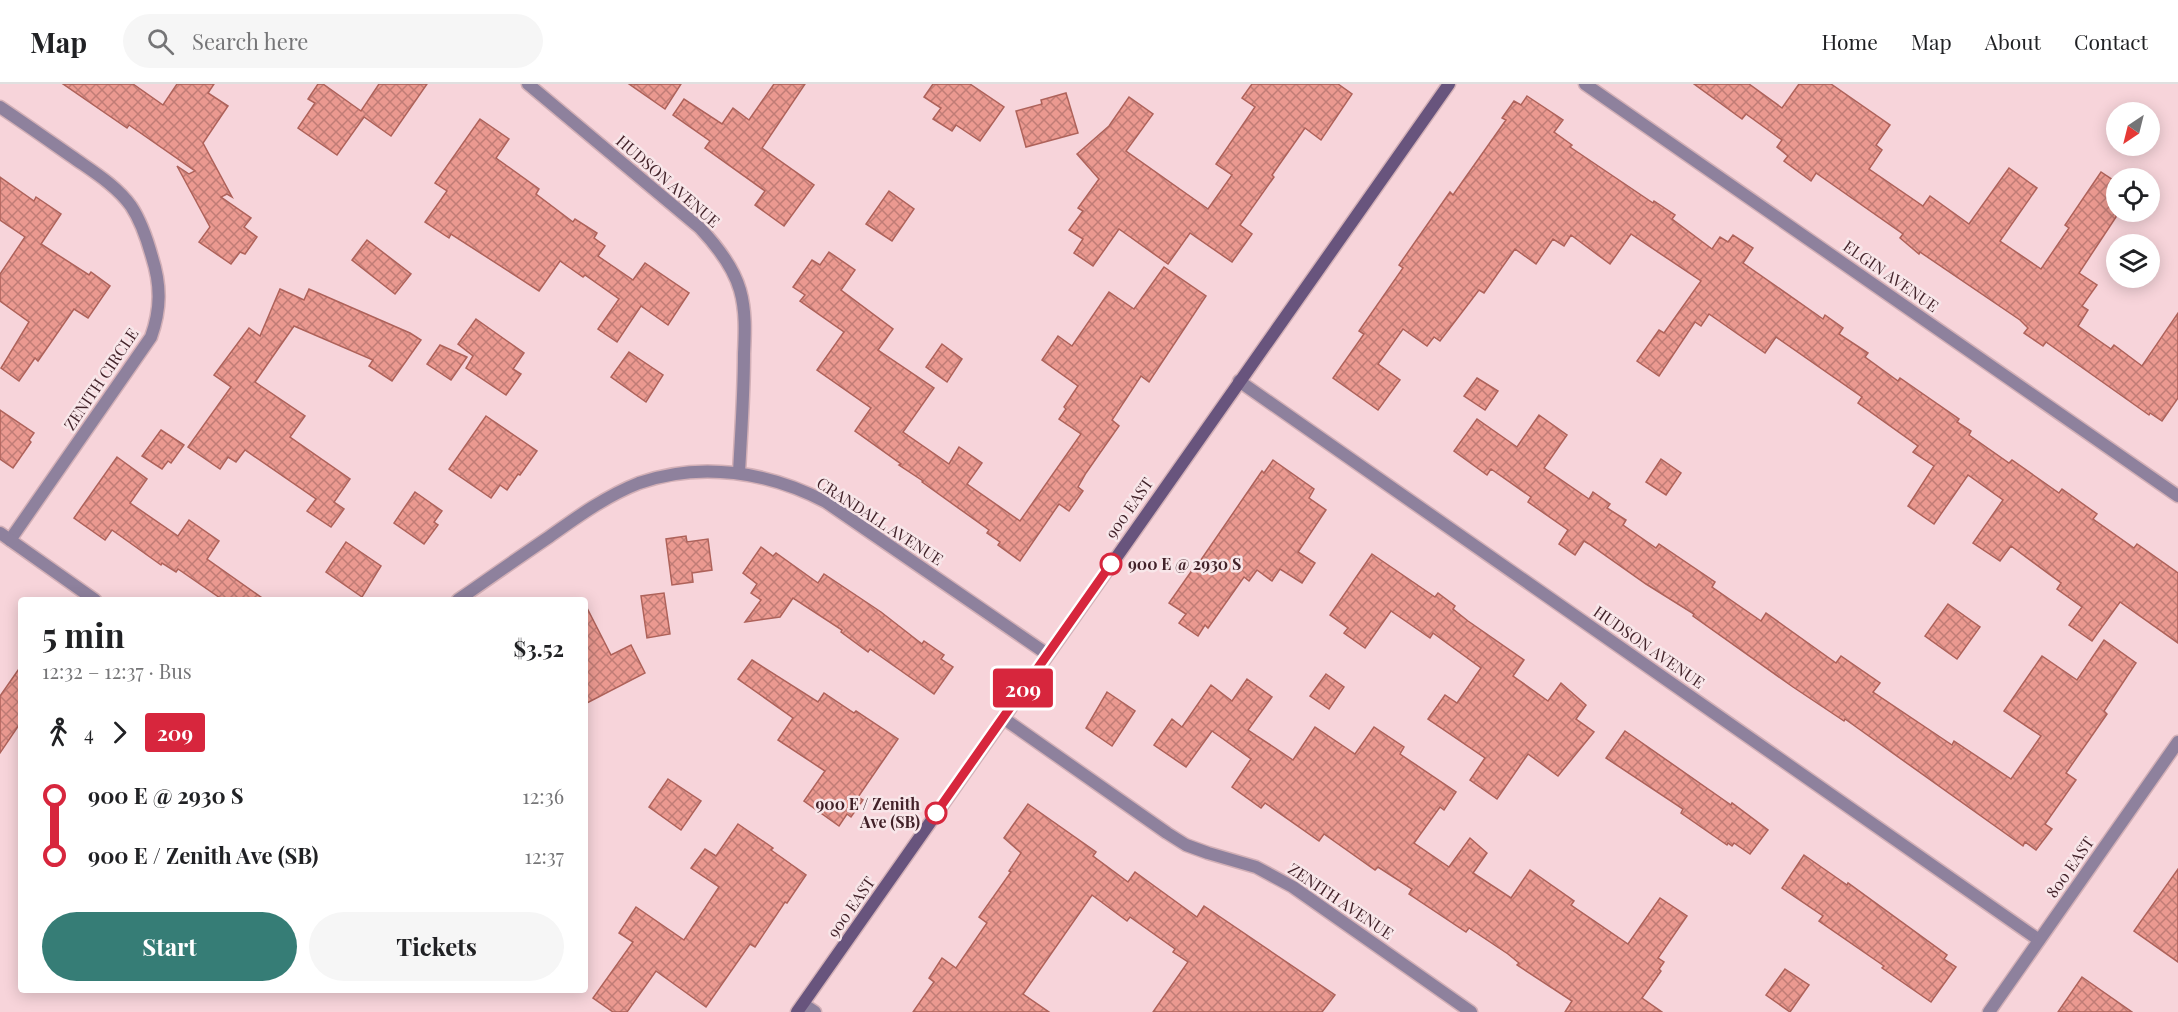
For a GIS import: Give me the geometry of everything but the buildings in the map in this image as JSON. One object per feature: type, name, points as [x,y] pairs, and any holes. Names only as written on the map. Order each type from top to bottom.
[{"type":"street","name":"HUDSON AVENUE","points":[[528,84],[700,228],[723,256],[733,273],[744,307],[745,325],[738,473]]},
{"type":"street","name":"900 EAST","points":[[800,1008],[1449,84]]},
{"type":"street","name":"ELGIN AVENUE","points":[[1585,84],[2178,496]]},
{"type":"street","name":"ZENITH CIRCLE","points":[[0,107],[115,189],[140,222],[159,287],[159,306],[151,337],[5,537]]},
{"type":"street","name":"HUDSON AVENUE","points":[[1239,381],[2039,940]]},
{"type":"street","name":"CRANDALL AVENUE","points":[[462,597],[573,520],[622,491],[658,477],[678,473],[738,473],[792,486],[826,502],[1047,654]]},
{"type":"street","points":[[5,537],[91,597]]},
{"type":"street","name":"ZENITH AVENUE","points":[[1003,718],[1186,845],[1256,867],[1293,887],[1472,1012]]},
{"type":"street","name":"800 EAST","points":[[1989,1012],[2178,742]]},
{"type":"street","points":[[800,1008],[814,1012]]},
{"type":"bus line","name":"209","points":[[936,813],[1111,564]]},
{"type":"place","name":"900 E @ 2930 S","points":[[1111,564]]},
{"type":"place","name":"900 E / Zenith Ave (SB)","points":[[936,813]]}]
